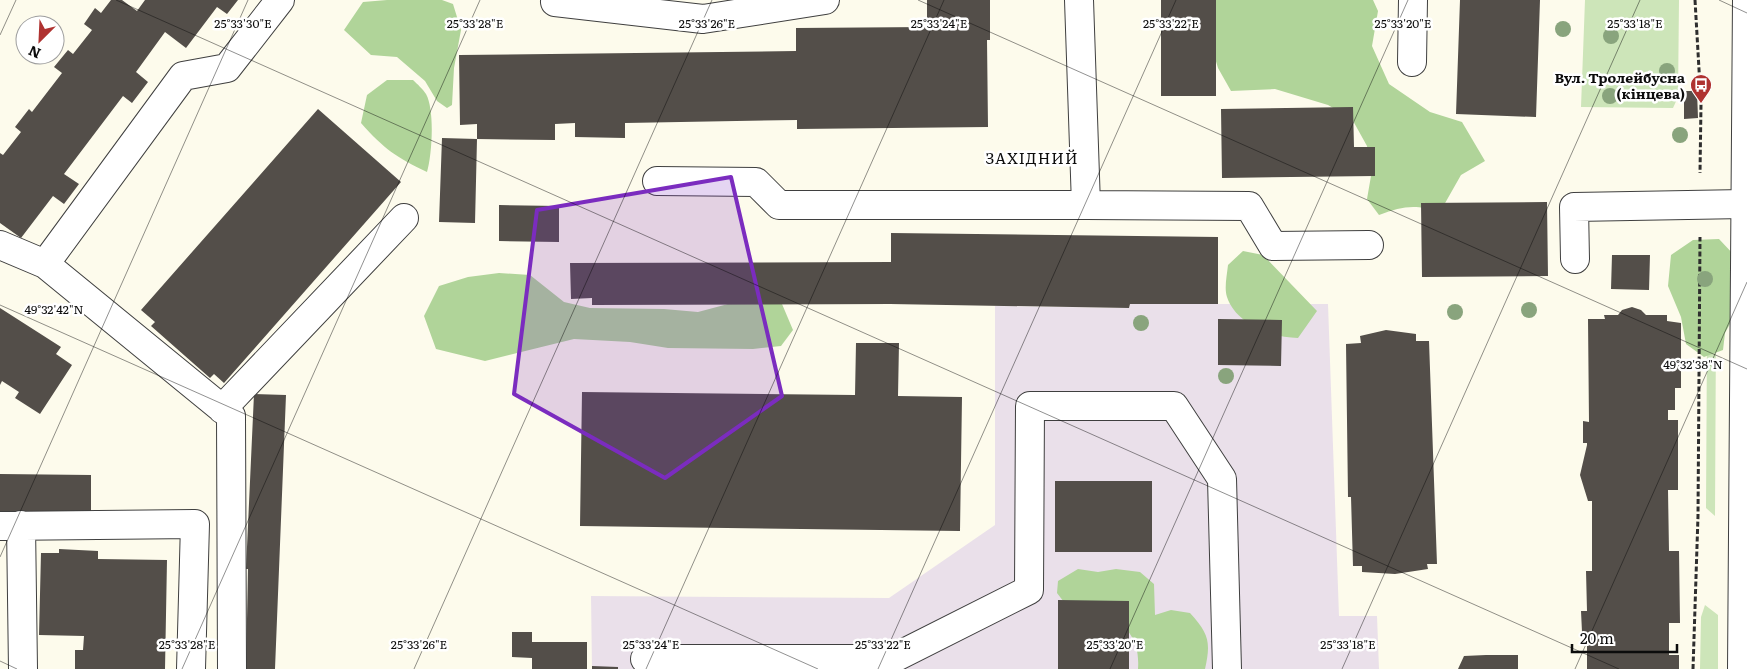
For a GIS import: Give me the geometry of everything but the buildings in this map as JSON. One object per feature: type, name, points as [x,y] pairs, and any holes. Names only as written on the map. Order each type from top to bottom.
[{"type":"street","points":[[45,264],[184,76],[226,68],[280,0]]},
{"type":"street","points":[[556,0],[556,2],[703,19],[826,0]]},
{"type":"street","points":[[1079,0],[1086,205]]},
{"type":"street","points":[[1412,62],[1414,0]]},
{"type":"street","points":[[1742,669],[1745,591],[1744,204],[1747,0]]},
{"type":"street","points":[[658,181],[756,182],[778,205],[1249,206],[1273,246],[1369,245]]},
{"type":"street","points":[[1575,259],[1574,207],[1744,204]]},
{"type":"street","points":[[222,409],[404,218]]},
{"type":"street","points":[[0,245],[45,264],[231,416],[232,669]]},
{"type":"street","points":[[645,659],[892,659],[1030,590],[1030,406],[1174,406],[1222,478],[1227,669]]},
{"type":"street","points":[[23,669],[11,526],[195,524],[191,669]]},
{"type":"path","points":[[1693,669],[1698,516],[1702,104],[1695,0]]},
{"type":"highlighted area","points":[[731,177],[782,396],[665,478],[514,394],[537,210]]},
{"type":"shaded area","points":[[1130,304],[1328,304],[1339,616],[1377,616],[1379,669],[592,669],[591,596],[889,598],[995,525],[995,306],[1129,308]]},
{"type":"green space","points":[[442,0],[453,4],[461,30],[454,68],[452,105],[447,108],[437,101],[425,81],[397,57],[371,55],[344,30],[363,2]]},
{"type":"green space","points":[[1207,0],[1373,0],[1378,11],[1372,46],[1389,84],[1430,112],[1462,122],[1485,161],[1461,175],[1440,212],[1409,207],[1379,215],[1367,199],[1371,176],[1367,146],[1352,119],[1328,105],[1275,89],[1231,91],[1218,68],[1204,22]]},
{"type":"green space","points":[[1585,0],[1679,0],[1678,97],[1673,108],[1581,107]]},
{"type":"green space","points":[[387,80],[413,80],[426,94],[432,121],[427,172],[391,152],[361,123],[367,95]]},
{"type":"green space","points":[[1719,239],[1735,256],[1731,322],[1725,333],[1723,350],[1704,357],[1686,344],[1681,317],[1668,286],[1671,255],[1693,240]]},
{"type":"green space","points":[[1243,251],[1263,255],[1317,311],[1298,338],[1277,335],[1256,328],[1238,315],[1232,307],[1226,290],[1228,265]]},
{"type":"green space","points":[[499,273],[530,275],[564,302],[590,308],[664,309],[698,312],[728,304],[782,304],[793,330],[781,346],[753,349],[668,348],[630,342],[574,339],[485,361],[436,349],[424,316],[439,286],[468,277]]},
{"type":"green space","points":[[1716,324],[1715,516],[1706,508],[1707,334]]},
{"type":"green space","points":[[1078,569],[1098,572],[1116,569],[1140,572],[1154,584],[1155,615],[1171,610],[1190,613],[1201,627],[1205,633],[1208,645],[1205,669],[1138,669],[1135,643],[1127,630],[1115,617],[1108,611],[1073,614],[1057,593],[1058,581]]},
{"type":"green space","points":[[1705,605],[1718,615],[1718,669],[1700,669],[1701,617]]},
{"type":"place","name":"Вул. Тролейбусна (кінцева)","points":[[1701,104]]},
{"type":"district","name":"ЗАХІДНИЙ","points":[[1032,157]]}]
